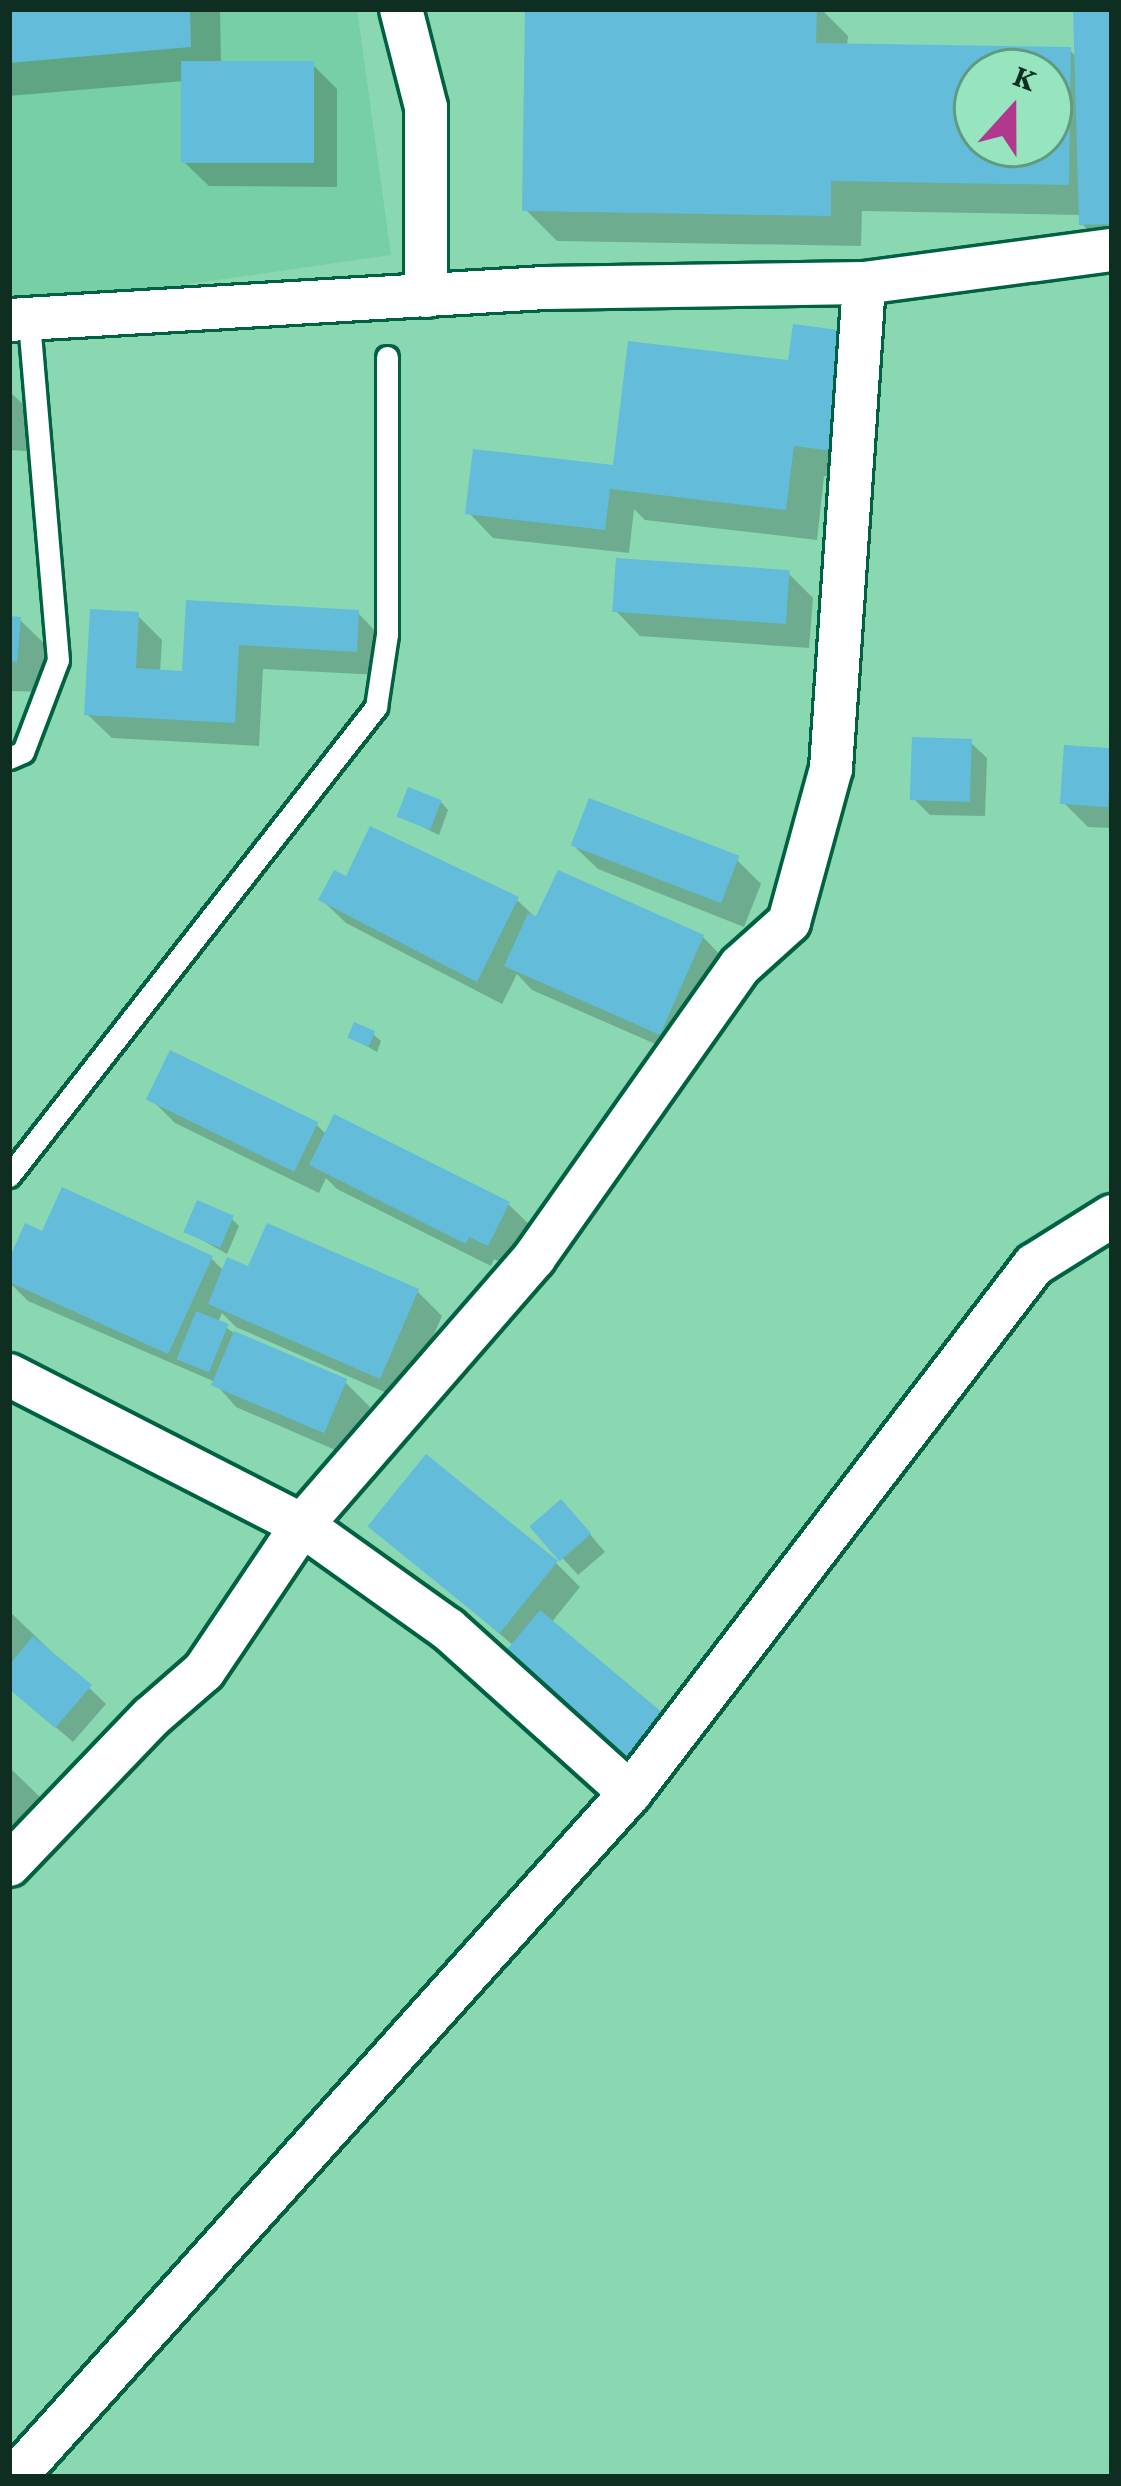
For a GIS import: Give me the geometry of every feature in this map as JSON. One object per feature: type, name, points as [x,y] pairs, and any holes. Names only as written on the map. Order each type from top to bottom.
[{"type":"street","points":[[401,9],[426,107],[426,296]]},
{"type":"street","points":[[19,320],[426,296],[864,284],[1112,250]]},
{"type":"street","points":[[9,1865],[151,1717],[204,1671],[302,1525],[534,1258],[740,966],[789,922],[831,768],[864,284]]},
{"type":"street","points":[[15,2477],[630,1793],[1034,1265],[1112,1216]]},
{"type":"street","points":[[9,1375],[302,1525],[448,1629],[630,1793]]},
{"type":"lane","points":[[9,758],[22,752],[58,660],[19,320]]},
{"type":"lane","points":[[9,1176],[376,707],[387,634],[387,356]]},
{"type":"shaded area","points":[[9,9],[357,9],[391,255],[9,310]]},
{"type":"building","points":[[9,9],[190,9],[191,47],[9,63]]},
{"type":"building","points":[[525,9],[817,9],[816,43],[1071,47],[953,48],[953,168],[1069,168],[1069,185],[831,181],[831,216],[522,211]]},
{"type":"building","points":[[1073,9],[1112,9],[1112,224],[1079,225]]},
{"type":"building","points":[[181,61],[314,61],[314,163],[181,163]]},
{"type":"building","points":[[793,324],[846,331],[832,451],[794,446],[786,510],[610,489],[605,530],[465,514],[473,449],[613,465],[628,341],[788,360]]},
{"type":"building","points":[[616,558],[790,570],[786,624],[612,612]]},
{"type":"building","points":[[186,600],[359,610],[357,652],[239,645],[235,723],[84,715],[90,609],[139,612],[136,668],[182,671]]},
{"type":"building","points":[[9,616],[21,617],[17,662],[9,661]]},
{"type":"building","points":[[912,737],[972,739],[970,802],[910,800]]},
{"type":"building","points":[[1064,745],[1112,748],[1108,807],[1060,804]]},
{"type":"building","points":[[408,787],[442,800],[430,830],[397,817]]},
{"type":"building","points":[[589,798],[739,856],[721,903],[571,846]]},
{"type":"building","points":[[370,826],[519,897],[477,982],[318,900],[334,870],[346,876]]},
{"type":"building","points":[[558,870],[704,935],[660,1035],[504,966],[528,913],[536,916]]},
{"type":"building","points":[[354,1022],[375,1031],[369,1047],[347,1038]]},
{"type":"building","points":[[170,1050],[318,1122],[294,1172],[146,1099]]},
{"type":"building","points":[[334,1114],[510,1202],[488,1246],[469,1237],[466,1244],[309,1165]]},
{"type":"building","points":[[62,1187],[213,1256],[168,1354],[9,1282],[9,1259],[25,1223],[42,1231]]},
{"type":"building","points":[[197,1200],[234,1216],[220,1248],[183,1232]]},
{"type":"building","points":[[267,1223],[419,1289],[380,1379],[208,1304],[227,1257],[248,1266]]},
{"type":"building","points":[[196,1311],[228,1324],[209,1372],[177,1359]]},
{"type":"building","points":[[234,1331],[347,1379],[324,1433],[211,1385]]},
{"type":"building","points":[[426,1454],[558,1561],[500,1633],[367,1526]]},
{"type":"building","points":[[561,1499],[591,1534],[559,1561],[529,1527]]},
{"type":"building","points":[[540,1610],[666,1716],[625,1766],[498,1660]]},
{"type":"building","points":[[33,1636],[92,1685],[55,1728],[9,1689],[9,1665]]}]
